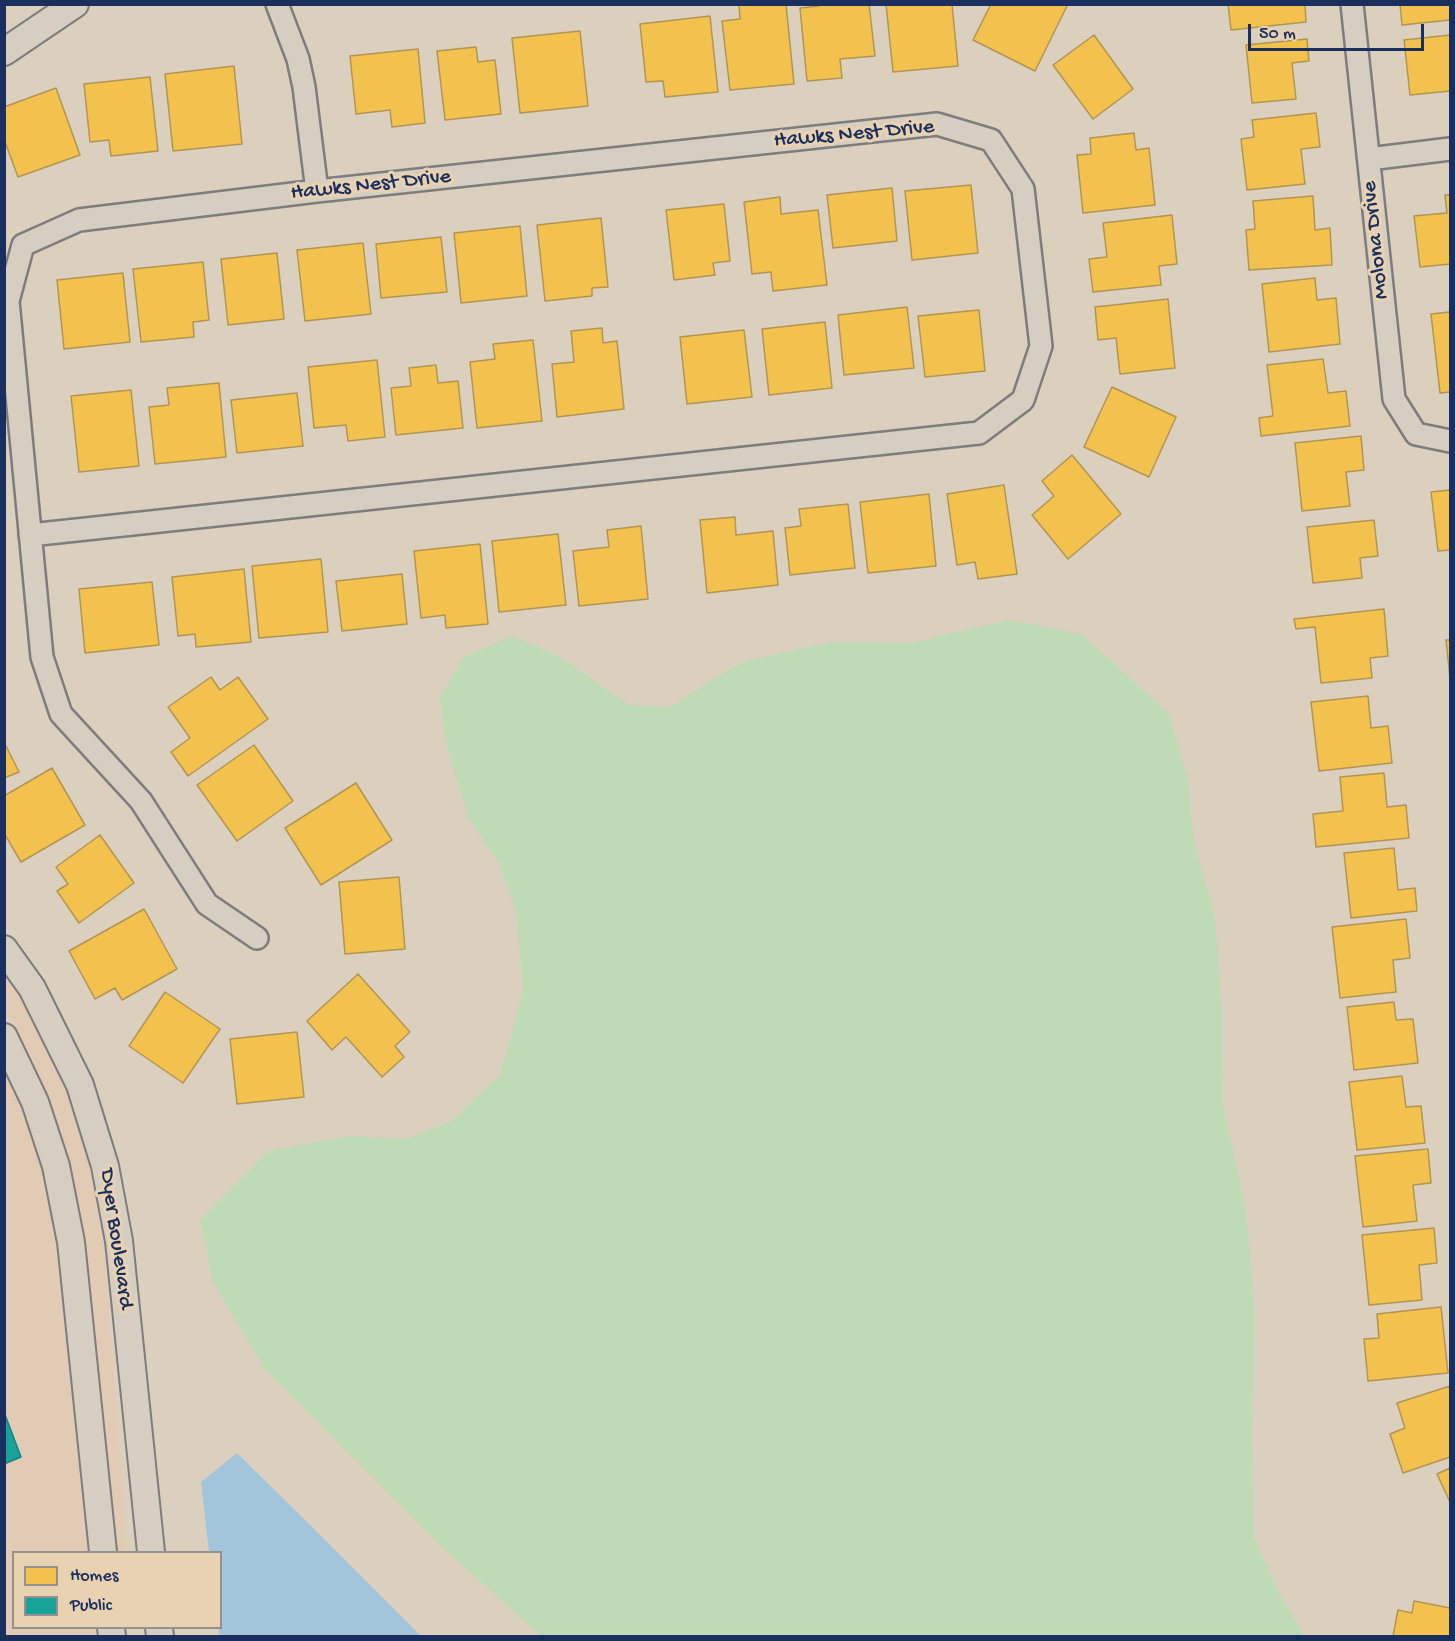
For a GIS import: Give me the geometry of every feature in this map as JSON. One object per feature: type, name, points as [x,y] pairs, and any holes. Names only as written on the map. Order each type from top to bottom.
[{"type":"street","points":[[4,52],[75,4]]},
{"type":"street","points":[[277,4],[298,58],[304,87],[317,191]]},
{"type":"street","name":"Molona Drive","points":[[1352,4],[1394,399],[1416,434],[1450,441]]},
{"type":"street","name":"Hawks Nest Drive","points":[[937,124],[990,140],[1023,189],[1041,346],[1023,400],[979,433],[30,535],[8,301],[23,245],[79,220],[317,191],[937,124]]},
{"type":"street","points":[[1369,159],[1450,149]]},
{"type":"street","points":[[30,535],[42,657],[61,714],[141,801],[207,904],[257,938]]},
{"type":"street","name":"Dyer Boulevard","points":[[4,949],[32,988],[80,1085],[105,1166],[119,1241],[152,1551]]},
{"type":"street","name":"Dyer Boulevard","points":[[4,1037],[35,1102],[53,1155],[71,1242],[103,1551]]},
{"type":"shaded area","points":[[4,972],[21,994],[68,1089],[92,1169],[104,1239],[127,1551],[116,1551],[84,1241],[70,1164],[48,1097],[5,1010]]},
{"type":"shaded area","points":[[4,1069],[22,1107],[43,1169],[57,1244],[89,1551],[12,1551],[12,1629],[97,1629],[98,1636],[5,1636]]},
{"type":"green space","points":[[1010,620],[1081,634],[1169,714],[1187,776],[1195,847],[1215,916],[1222,1012],[1223,1106],[1246,1210],[1255,1315],[1252,1434],[1254,1537],[1275,1585],[1304,1636],[541,1636],[442,1547],[263,1367],[213,1282],[200,1220],[268,1151],[350,1136],[407,1139],[452,1121],[500,1075],[523,992],[517,914],[499,863],[469,819],[445,741],[440,697],[464,657],[512,636],[558,656],[629,705],[670,707],[746,661],[832,642],[910,643]]},
{"type":"water","points":[[237,1453],[421,1636],[220,1636],[218,1629],[222,1629],[222,1551],[209,1551],[201,1482]]},
{"type":"building: Homes","points":[[739,4],[786,4],[794,84],[730,90],[722,21],[740,19]]},
{"type":"building: Homes","points":[[819,4],[869,4],[875,56],[840,59],[842,78],[807,81],[800,8],[819,6]]},
{"type":"building: Homes","points":[[886,4],[952,4],[958,66],[893,72]]},
{"type":"building: Homes","points":[[991,4],[1068,4],[1035,71],[973,40]]},
{"type":"building: Homes","points":[[1228,4],[1305,4],[1306,22],[1231,30]]},
{"type":"building: Homes","points":[[1400,4],[1450,4],[1450,20],[1402,25]]},
{"type":"building: Homes","points":[[710,16],[718,92],[665,97],[663,81],[646,82],[640,24]]},
{"type":"building: Homes","points":[[580,31],[588,106],[520,113],[512,38]]},
{"type":"building: Homes","points":[[1094,35],[1133,89],[1093,119],[1053,65]]},
{"type":"building: Homes","points":[[1450,35],[1450,91],[1410,95],[1404,40]]},
{"type":"building: Homes","points":[[1307,39],[1309,61],[1292,63],[1296,99],[1252,103],[1246,45]]},
{"type":"building: Homes","points":[[476,47],[478,62],[495,60],[501,114],[445,120],[437,51]]},
{"type":"building: Homes","points":[[418,49],[425,123],[392,127],[390,110],[356,114],[350,56]]},
{"type":"building: Homes","points":[[234,66],[242,144],[173,151],[165,74]]},
{"type":"building: Homes","points":[[150,77],[158,151],[111,156],[109,140],[90,142],[84,84]]},
{"type":"building: Homes","points":[[56,88],[80,155],[18,177],[4,139],[4,107]]},
{"type":"building: Homes","points":[[1316,113],[1320,147],[1301,149],[1305,184],[1247,190],[1241,139],[1254,137],[1252,120]]},
{"type":"building: Homes","points":[[1134,133],[1136,150],[1149,148],[1155,205],[1083,213],[1077,155],[1091,154],[1090,138]]},
{"type":"building: Homes","points":[[971,185],[978,253],[912,260],[905,191]]},
{"type":"building: Homes","points":[[892,188],[897,241],[833,248],[827,195]]},
{"type":"building: Homes","points":[[1445,195],[1450,195],[1450,264],[1420,267],[1414,216],[1447,213]]},
{"type":"building: Homes","points":[[1313,196],[1315,230],[1330,228],[1332,265],[1249,270],[1246,230],[1255,229],[1253,201]]},
{"type":"building: Homes","points":[[780,197],[781,214],[818,210],[827,285],[773,291],[771,272],[752,274],[744,202]]},
{"type":"building: Homes","points":[[724,204],[730,261],[713,263],[715,275],[674,280],[666,210]]},
{"type":"building: Homes","points":[[1172,215],[1177,264],[1159,266],[1161,285],[1093,292],[1089,259],[1107,257],[1103,223]]},
{"type":"building: Homes","points":[[601,218],[608,287],[592,288],[592,296],[545,301],[537,225]]},
{"type":"building: Homes","points":[[520,226],[527,296],[461,303],[454,233]]},
{"type":"building: Homes","points":[[441,237],[447,292],[381,298],[376,244]]},
{"type":"building: Homes","points":[[363,243],[371,314],[305,321],[297,250]]},
{"type":"building: Homes","points":[[277,253],[284,319],[228,325],[221,259]]},
{"type":"building: Homes","points":[[203,262],[209,320],[193,322],[194,337],[141,342],[133,269]]},
{"type":"building: Homes","points":[[123,273],[130,342],[64,349],[57,280]]},
{"type":"building: Homes","points":[[1315,278],[1317,300],[1336,298],[1340,344],[1269,352],[1262,284]]},
{"type":"building: Homes","points":[[1168,299],[1175,368],[1120,374],[1116,338],[1098,340],[1095,307]]},
{"type":"building: Homes","points":[[907,307],[914,368],[844,375],[838,315]]},
{"type":"building: Homes","points":[[979,310],[985,371],[925,377],[918,316]]},
{"type":"building: Homes","points":[[1450,312],[1450,392],[1440,393],[1431,314]]},
{"type":"building: Homes","points":[[825,322],[832,388],[769,395],[762,329]]},
{"type":"building: Homes","points":[[602,328],[603,343],[617,341],[624,409],[557,417],[552,364],[574,362],[571,331]]},
{"type":"building: Homes","points":[[744,330],[752,397],[687,404],[680,337]]},
{"type":"building: Homes","points":[[533,340],[542,421],[477,428],[470,362],[495,359],[493,344]]},
{"type":"building: Homes","points":[[1323,359],[1328,393],[1346,391],[1350,426],[1261,436],[1259,418],[1273,416],[1267,365]]},
{"type":"building: Homes","points":[[377,360],[385,437],[348,441],[346,425],[314,428],[308,367]]},
{"type":"building: Homes","points":[[436,365],[438,383],[458,381],[463,428],[396,435],[391,388],[411,386],[409,368]]},
{"type":"building: Homes","points":[[219,383],[226,457],[155,464],[149,407],[169,405],[167,388]]},
{"type":"building: Homes","points":[[1112,387],[1176,417],[1149,477],[1084,447]]},
{"type":"building: Homes","points":[[131,390],[139,466],[79,472],[71,396]]},
{"type":"building: Homes","points":[[297,393],[303,446],[237,453],[231,400]]},
{"type":"building: Homes","points":[[1361,436],[1364,470],[1346,472],[1350,506],[1302,511],[1295,443]]},
{"type":"building: Homes","points":[[1072,455],[1121,514],[1068,559],[1032,515],[1054,496],[1042,481]]},
{"type":"building: Homes","points":[[1004,485],[1017,574],[978,579],[975,562],[957,565],[947,494]]},
{"type":"building: Homes","points":[[1450,490],[1450,550],[1438,551],[1431,492]]},
{"type":"building: Homes","points":[[929,494],[936,566],[868,573],[860,502]]},
{"type":"building: Homes","points":[[848,504],[855,568],[790,575],[785,528],[801,526],[799,509]]},
{"type":"building: Homes","points":[[735,517],[736,535],[773,531],[778,585],[707,593],[700,520]]},
{"type":"building: Homes","points":[[1374,520],[1378,556],[1360,558],[1362,578],[1313,583],[1307,527]]},
{"type":"building: Homes","points":[[641,526],[648,599],[579,606],[573,551],[609,547],[607,530]]},
{"type":"building: Homes","points":[[558,534],[566,605],[499,612],[492,541]]},
{"type":"building: Homes","points":[[480,544],[488,624],[446,628],[445,615],[421,618],[414,551]]},
{"type":"building: Homes","points":[[321,559],[328,632],[259,638],[252,566]]},
{"type":"building: Homes","points":[[244,569],[251,642],[196,647],[195,634],[178,636],[172,577]]},
{"type":"building: Homes","points":[[402,574],[407,624],[342,631],[336,581]]},
{"type":"building: Homes","points":[[152,582],[159,645],[85,653],[79,589]]},
{"type":"building: Homes","points":[[1384,609],[1388,656],[1370,658],[1372,678],[1321,683],[1315,627],[1296,629],[1294,619]]},
{"type":"building: Homes","points":[[1446,640],[1450,640],[1450,678]]},
{"type":"building: Homes","points":[[211,677],[220,690],[238,677],[268,719],[188,776],[171,752],[190,738],[168,707]]},
{"type":"building: Homes","points":[[1368,696],[1371,728],[1388,726],[1392,763],[1319,771],[1311,702]]},
{"type":"building: Homes","points":[[4,742],[19,772],[4,778]]},
{"type":"building: Homes","points":[[254,745],[293,801],[237,841],[197,785]]},
{"type":"building: Homes","points":[[52,768],[85,825],[21,862],[4,833],[4,796]]},
{"type":"building: Homes","points":[[1384,773],[1387,807],[1406,805],[1409,838],[1316,847],[1313,814],[1343,811],[1340,777]]},
{"type":"building: Homes","points":[[356,783],[392,840],[321,885],[285,828]]},
{"type":"building: Homes","points":[[100,835],[134,883],[79,923],[57,891],[68,884],[56,867]]},
{"type":"building: Homes","points":[[1394,848],[1398,890],[1415,888],[1417,911],[1351,918],[1344,853]]},
{"type":"building: Homes","points":[[399,877],[405,949],[345,954],[339,882]]},
{"type":"building: Homes","points":[[144,909],[177,969],[122,1000],[115,988],[95,999],[69,951]]},
{"type":"building: Homes","points":[[1406,919],[1410,958],[1393,960],[1396,992],[1340,998],[1332,927]]},
{"type":"building: Homes","points":[[358,974],[410,1032],[395,1046],[404,1057],[382,1077],[346,1037],[332,1050],[307,1021]]},
{"type":"building: Homes","points":[[165,992],[220,1029],[183,1083],[129,1046]]},
{"type":"building: Homes","points":[[1394,1002],[1396,1020],[1413,1019],[1418,1063],[1354,1070],[1347,1007]]},
{"type":"building: Homes","points":[[297,1032],[304,1097],[237,1104],[230,1039]]},
{"type":"building: Homes","points":[[1402,1076],[1406,1107],[1421,1106],[1425,1143],[1357,1150],[1349,1082]]},
{"type":"building: Homes","points":[[1428,1149],[1431,1183],[1413,1185],[1417,1221],[1363,1227],[1355,1156]]},
{"type":"building: Homes","points":[[1434,1228],[1437,1263],[1419,1265],[1422,1300],[1369,1305],[1362,1235]]},
{"type":"building: Homes","points":[[1441,1307],[1448,1373],[1368,1381],[1364,1339],[1379,1338],[1377,1314]]},
{"type":"building: Homes","points":[[1450,1386],[1450,1457],[1403,1473],[1390,1434],[1405,1428],[1397,1403]]},
{"type":"building: Homes","points":[[1450,1468],[1450,1502],[1437,1474]]},
{"type":"building: Homes","points":[[1414,1601],[1450,1608],[1450,1636],[1393,1636],[1398,1610],[1412,1613]]},
{"type":"building: Public","points":[[4,1412],[21,1457],[4,1464]]}]
